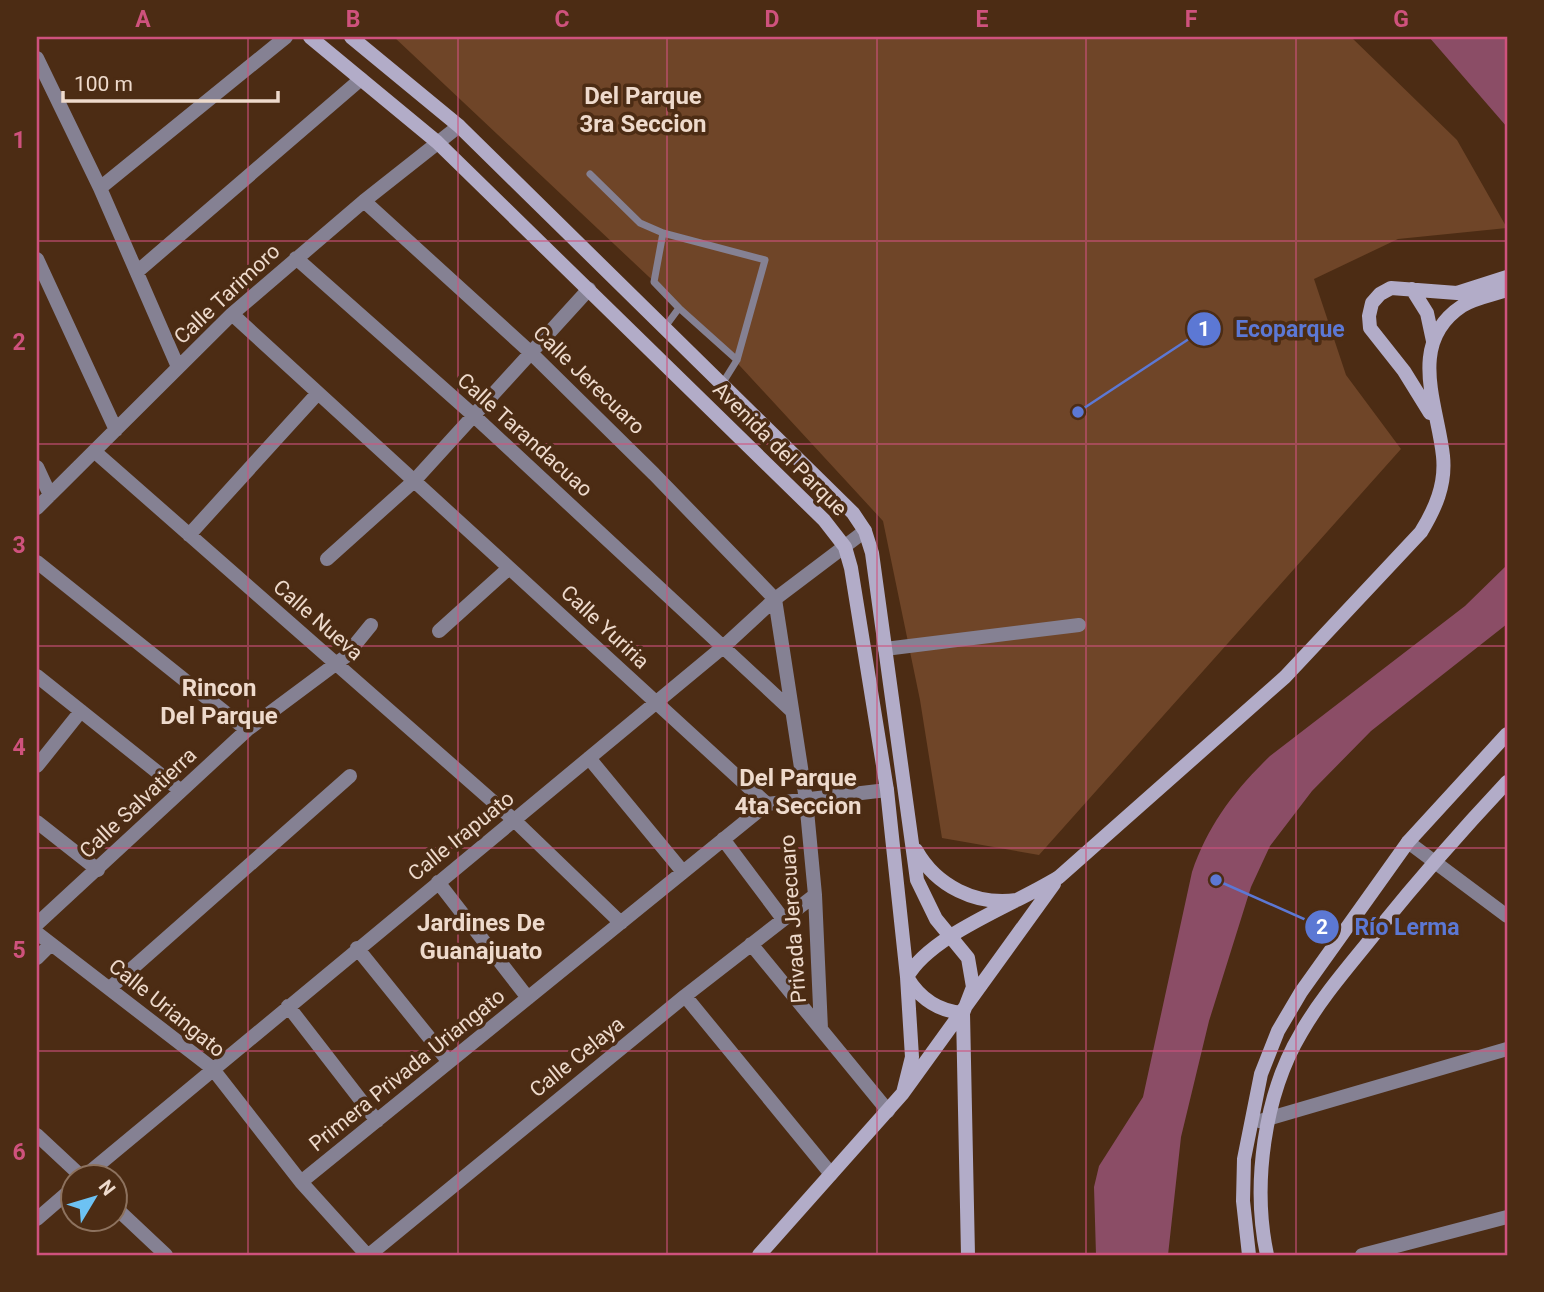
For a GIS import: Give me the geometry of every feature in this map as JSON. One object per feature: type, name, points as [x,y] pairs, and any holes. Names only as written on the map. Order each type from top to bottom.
[{"type":"street","points":[[100,188],[286,37]]},
{"type":"street","name":"Avenida del Parque","points":[[310,37],[437,142],[824,520],[845,547],[870,679],[887,790],[907,976],[912,1056],[903,1093]]},
{"type":"street","name":"Avenida del Parque","points":[[351,37],[459,125],[853,513],[865,531],[872,553],[912,845],[921,891],[930,910],[961,946],[973,972],[973,986],[963,1013]]},
{"type":"street","points":[[37,58],[138,271],[178,367]]},
{"type":"street","points":[[138,271],[361,79]]},
{"type":"street","name":"Calle Tarimoro","points":[[37,508],[232,314],[364,201],[459,125]]},
{"type":"street","name":"Calle Jerecuaro","points":[[364,201],[530,352],[654,474],[775,599]]},
{"type":"street","name":"Calle Tarandacuao","points":[[296,258],[472,414],[792,711]]},
{"type":"street","points":[[37,259],[116,430]]},
{"type":"street","points":[[1433,341],[1459,299],[1507,277]]},
{"type":"street","points":[[1437,427],[1404,371],[1370,328],[1372,303],[1380,294],[1391,288],[1412,289],[1459,299],[1507,290]]},
{"type":"street","points":[[327,559],[414,481],[472,414],[589,289]]},
{"type":"street","points":[[963,1013],[934,1006],[918,993],[907,976],[925,952],[1059,877],[1285,677],[1421,533],[1439,498],[1444,457],[1429,365],[1433,341],[1427,313],[1412,289]]},
{"type":"street","name":"Calle Yuriria","points":[[232,314],[767,804]]},
{"type":"street","points":[[1404,371],[1417,371],[1429,365]]},
{"type":"street","points":[[189,535],[318,393]]},
{"type":"street","name":"Calle Nueva","points":[[94,451],[514,820],[621,923]]},
{"type":"street","points":[[37,467],[50,495]]},
{"type":"street","name":"Calle Irapuato","points":[[101,1162],[723,647],[775,599],[865,531]]},
{"type":"street","points":[[37,562],[247,730]]},
{"type":"street","points":[[439,631],[509,568]]},
{"type":"street","name":"Privada Jerecuaro","points":[[775,599],[806,800],[815,895],[821,1029]]},
{"type":"street","name":"Calle Salvatierra","points":[[37,924],[247,730],[336,664],[372,625]]},
{"type":"street","points":[[885,649],[1079,625]]},
{"type":"street","points":[[37,676],[181,791]]},
{"type":"street","points":[[37,766],[80,711]]},
{"type":"street","points":[[1249,1255],[1242,1201],[1244,1159],[1261,1074],[1278,1031],[1301,992],[1408,842],[1507,734]]},
{"type":"street","points":[[589,758],[683,872]]},
{"type":"street","points":[[110,988],[350,776]]},
{"type":"street","points":[[1267,1255],[1260,1197],[1262,1154],[1282,1073],[1299,1035],[1321,1000],[1433,861],[1507,782]]},
{"type":"street","points":[[767,804],[887,790]]},
{"type":"street","name":"Primera Privada Uriangato","points":[[301,1182],[767,804]]},
{"type":"street","points":[[37,822],[98,870]]},
{"type":"street","points":[[723,839],[783,919]]},
{"type":"street","points":[[1408,842],[1507,915]]},
{"type":"street","points":[[912,845],[932,872],[959,892],[991,901],[1025,898]]},
{"type":"street","points":[[759,1255],[903,1093],[1059,877]]},
{"type":"street","points":[[438,882],[528,998]]},
{"type":"street","name":"Calle Celaya","points":[[368,1255],[685,996],[815,895]]},
{"type":"street","name":"Calle Uriangato","points":[[37,933],[212,1068],[301,1182],[368,1255]]},
{"type":"street","points":[[37,958],[51,944]]},
{"type":"street","points":[[751,944],[888,1111]]},
{"type":"street","points":[[357,948],[449,1062]]},
{"type":"street","points":[[685,996],[831,1174]]},
{"type":"street","points":[[288,1006],[377,1121]]},
{"type":"street","points":[[963,1013],[968,1255]]},
{"type":"street","points":[[1251,1123],[1507,1049]]},
{"type":"street","points":[[37,1135],[67,1162]]},
{"type":"street","points":[[37,1219],[60,1199]]},
{"type":"street","points":[[1362,1255],[1507,1217]]},
{"type":"street","points":[[130,1221],[166,1255]]},
{"type":"lane","points":[[590,174],[640,223],[663,233],[765,260],[737,360],[722,384]]},
{"type":"lane","points":[[663,233],[654,282],[737,360]]},
{"type":"lane","points":[[665,327],[679,308]]},
{"type":"shaded area","points":[[394,37],[1351,37],[1457,140],[1507,228],[1398,239],[1314,279],[1346,375],[1401,449],[1039,855],[942,838],[920,700],[883,521],[716,340]]},
{"type":"shaded area","points":[[1429,37],[1507,37],[1507,127]]},
{"type":"shaded area","points":[[1507,565],[1507,624],[1371,731],[1312,791],[1270,846],[1251,887],[1209,1021],[1181,1137],[1168,1255],[1096,1255],[1094,1187],[1099,1166],[1143,1097],[1192,872],[1214,824],[1245,782],[1270,756],[1465,606]]},
{"type":"place","name":"Ecoparque","points":[[1078,412]]},
{"type":"place","name":"Río Lerma","points":[[1216,880]]},
{"type":"district","name":"Del Parque 3ra Seccion","points":[[643,110]]},
{"type":"district","name":"Rincon Del Parque","points":[[219,702]]},
{"type":"district","name":"Del Parque 4ta Seccion","points":[[798,792]]},
{"type":"district","name":"Jardines De Guanajuato","points":[[481,937]]}]
